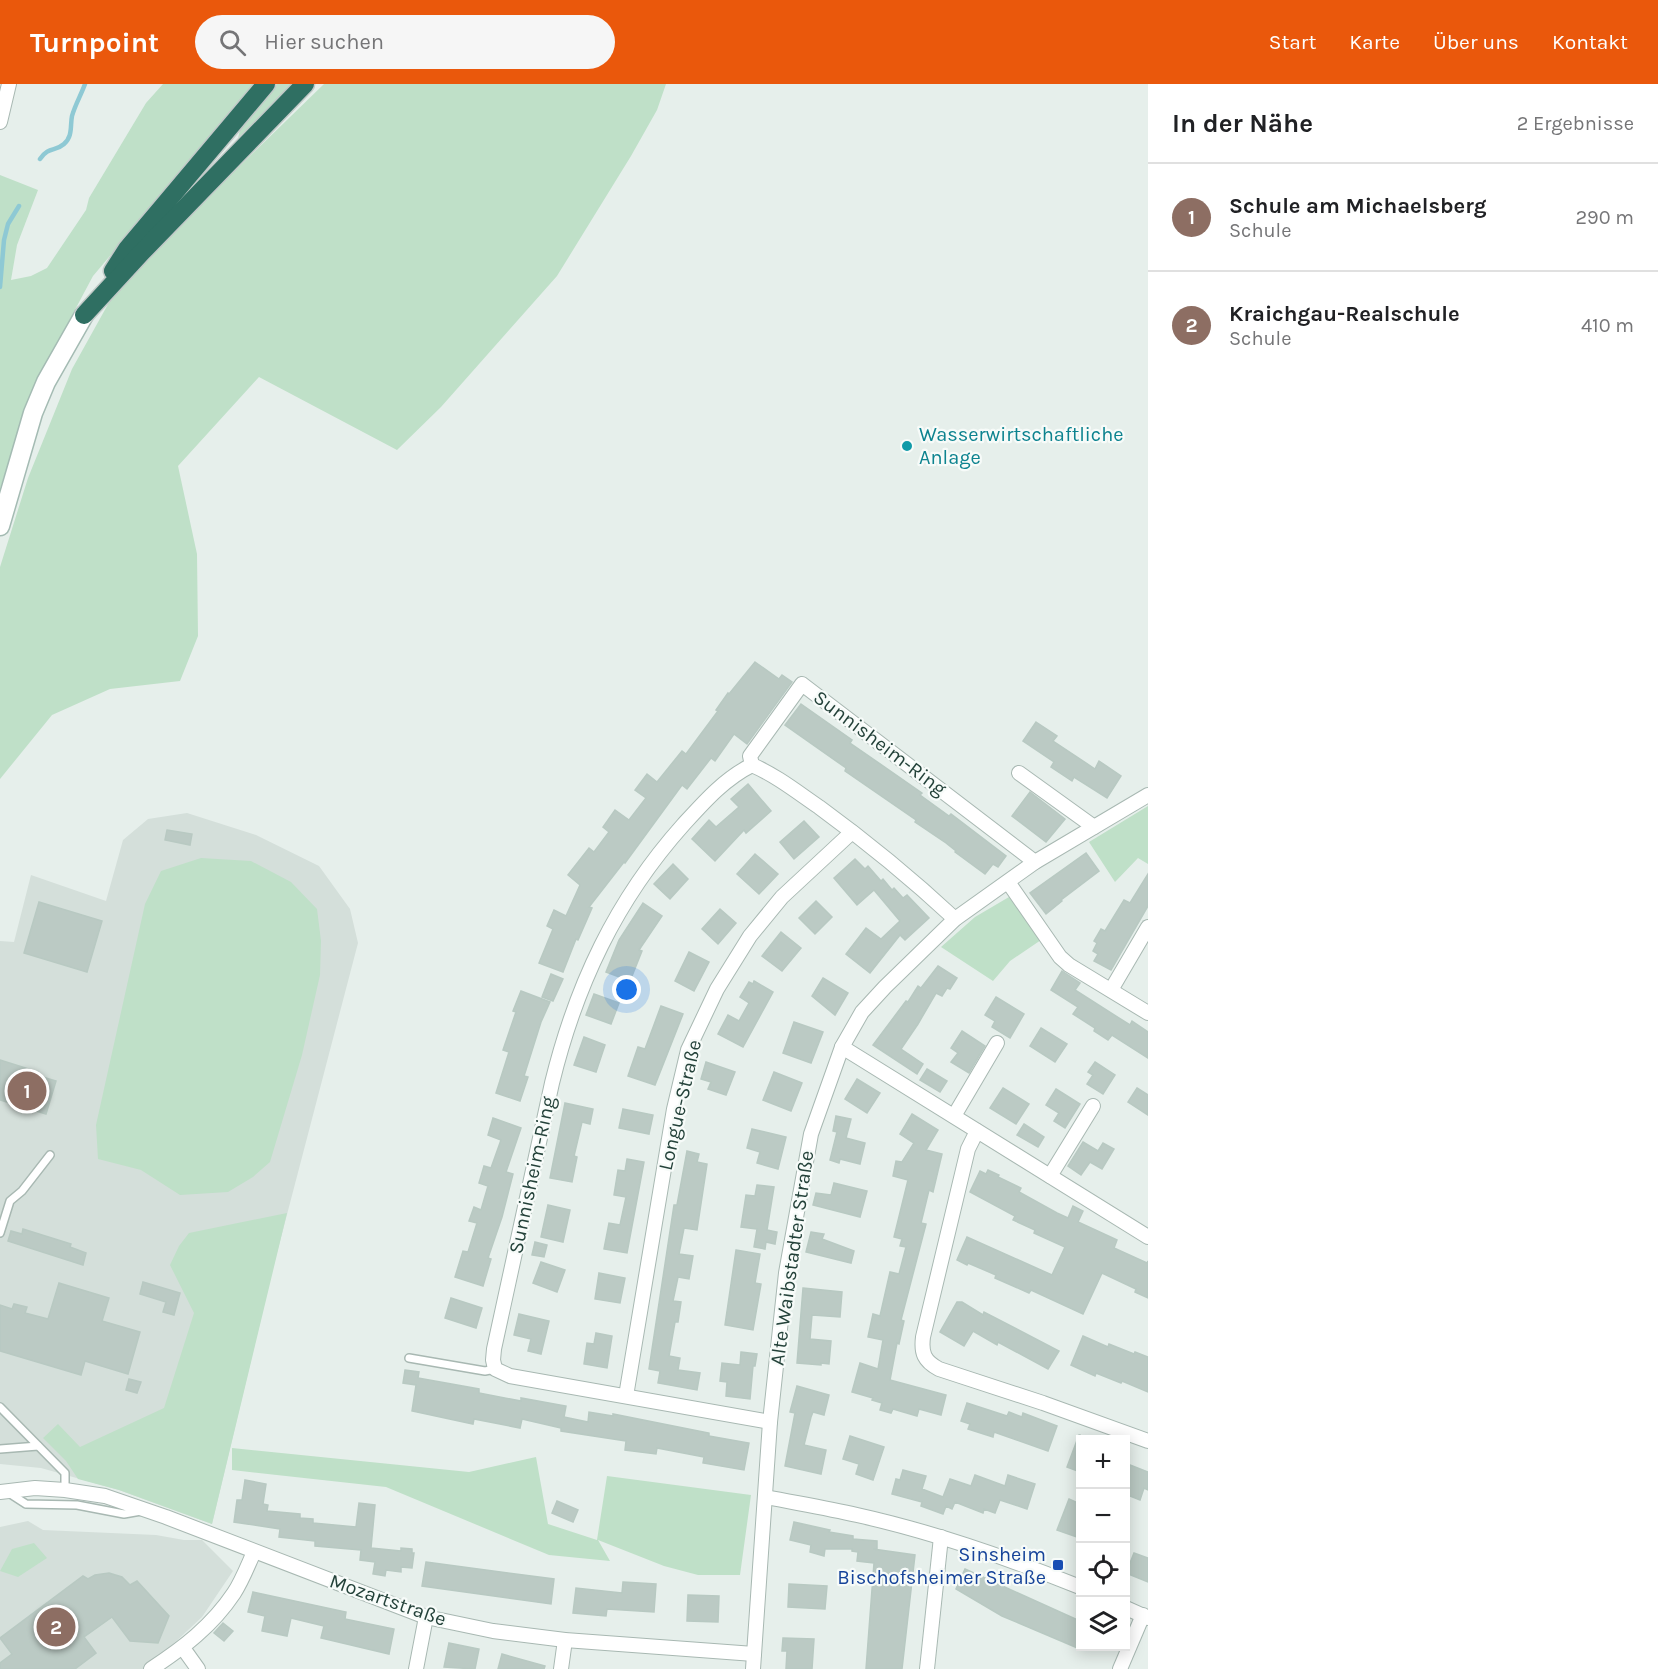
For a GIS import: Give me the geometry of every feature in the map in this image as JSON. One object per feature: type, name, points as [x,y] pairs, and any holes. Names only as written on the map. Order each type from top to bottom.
[{"type":"highway","points":[[84,315],[127,249],[266,84]]},
{"type":"highway","points":[[84,315],[305,84]]},
{"type":"main road","points":[[0,526],[33,413],[46,382],[84,315]]},
{"type":"street","points":[[0,122],[9,84]]},
{"type":"street","name":"Sunnisheim-Ring","points":[[495,1369],[494,1349],[561,1043],[588,971],[619,911],[661,850],[704,801],[736,774],[752,765],[750,756],[802,684],[1035,862]]},
{"type":"street","points":[[752,765],[773,774],[852,831],[956,919]]},
{"type":"street","points":[[1019,773],[1094,827]]},
{"type":"street","name":"Alte Waibstadter Straße","points":[[753,1669],[770,1422],[786,1273],[811,1134],[842,1047],[862,1012],[877,995],[956,919],[1035,862],[1148,795]]},
{"type":"street","name":"Longue-Straße","points":[[626,1396],[674,1109],[688,1050],[717,989],[750,936],[782,897],[852,831]]},
{"type":"street","points":[[1008,882],[1060,957],[1148,1013]]},
{"type":"street","points":[[1111,990],[1148,927]]},
{"type":"street","points":[[954,1116],[997,1043]]},
{"type":"street","points":[[842,1047],[1148,1236]]},
{"type":"street","points":[[1050,1176],[1093,1106]]},
{"type":"street","points":[[977,1131],[968,1149],[923,1337],[921,1350],[924,1358],[929,1364],[939,1369],[1043,1402],[1148,1441]]},
{"type":"street","points":[[495,1369],[510,1376],[770,1422]]},
{"type":"street","name":"Mozartstraße","points":[[3,1492],[35,1488],[105,1496],[426,1617],[493,1631],[564,1640],[754,1654]]},
{"type":"street","points":[[766,1497],[857,1515],[941,1537],[986,1551],[1076,1585]]},
{"type":"street","points":[[927,1669],[941,1537]]},
{"type":"street","points":[[152,1669],[183,1648],[212,1622],[235,1592],[254,1551]]},
{"type":"street","points":[[1120,1669],[1145,1617],[1130,1610]]},
{"type":"street","points":[[416,1669],[426,1617]]},
{"type":"street","points":[[561,1669],[564,1640]]},
{"type":"street","points":[[183,1648],[198,1669]]},
{"type":"lane","points":[[0,1233],[10,1201],[22,1191],[50,1155]]},
{"type":"lane","points":[[409,1358],[485,1371],[495,1369]]},
{"type":"lane","points":[[0,1407],[65,1473],[65,1490]]},
{"type":"lane","points":[[0,1449],[38,1446]]},
{"type":"lane","points":[[3,1492],[26,1504],[77,1505],[124,1514],[146,1510]]},
{"type":"shaded area","points":[[187,813],[256,835],[319,866],[350,909],[358,943],[273,1268],[212,1524],[119,1490],[41,1468],[0,1464],[0,941],[14,942],[31,875],[106,901],[123,840],[148,819]]},
{"type":"shaded area","points":[[28,1521],[43,1530],[156,1535],[184,1540],[202,1540],[233,1571],[202,1617],[156,1660],[143,1669],[0,1669],[0,1527]]},
{"type":"green space","points":[[163,84],[255,84],[93,276],[23,416],[0,489],[0,175],[38,190],[17,245],[11,280],[31,276],[47,268],[86,210],[89,198],[146,103]]},
{"type":"green space","points":[[277,84],[294,84],[238,138],[241,126]]},
{"type":"green space","points":[[324,84],[666,84],[657,110],[631,156],[557,276],[441,407],[397,450],[259,377],[178,466],[197,554],[198,636],[180,681],[110,689],[52,715],[0,779],[0,567],[28,478],[72,369],[112,297],[216,189]]},
{"type":"green space","points":[[1148,806],[1148,864],[1138,858],[1115,882],[1089,842]]},
{"type":"green space","points":[[201,858],[251,861],[291,882],[317,909],[321,941],[320,975],[302,1055],[270,1162],[253,1177],[228,1192],[180,1195],[141,1170],[98,1159],[96,1125],[145,904],[161,871]]},
{"type":"green space","points":[[1009,897],[1041,940],[1010,961],[993,981],[941,947],[975,917]]},
{"type":"green space","points":[[287,1213],[212,1524],[119,1490],[78,1479],[66,1461],[43,1438],[58,1424],[80,1447],[164,1408],[194,1313],[170,1265],[179,1246],[189,1233]]},
{"type":"green space","points":[[232,1448],[469,1472],[536,1457],[548,1524],[597,1540],[607,1476],[751,1495],[740,1575],[698,1575],[664,1566],[598,1540],[610,1561],[549,1555],[386,1487],[232,1470]]},
{"type":"green space","points":[[34,1543],[47,1558],[18,1577],[0,1571],[12,1549]]},
{"type":"building","points":[[755,662],[779,679],[782,675],[792,682],[747,744],[734,734],[715,761],[711,758],[687,789],[682,785],[625,863],[589,907],[592,908],[563,972],[539,963],[553,929],[547,926],[554,910],[566,916],[580,885],[568,875],[589,848],[594,852],[609,832],[603,827],[615,810],[629,820],[646,798],[635,790],[647,774],[657,782],[682,751],[686,754],[718,711],[716,710],[728,693]]},
{"type":"building","points":[[801,704],[852,740],[850,743],[922,793],[920,795],[949,816],[951,814],[1006,856],[998,867],[993,864],[985,874],[915,822],[916,820],[845,771],[846,768],[785,725]]},
{"type":"building","points":[[1036,722],[1057,736],[1053,741],[1095,769],[1099,761],[1121,776],[1107,798],[1074,777],[1072,781],[1051,767],[1054,762],[1023,741]]},
{"type":"building","points":[[748,784],[771,811],[746,833],[744,830],[715,861],[692,839],[709,820],[716,827],[739,807],[731,799]]},
{"type":"building","points":[[1030,792],[1065,819],[1046,842],[1012,816]]},
{"type":"building","points":[[804,821],[819,837],[794,859],[780,842]]},
{"type":"building","points":[[167,830],[192,834],[190,845],[165,840]]},
{"type":"building","points":[[1086,853],[1099,871],[1046,914],[1030,893]]},
{"type":"building","points":[[755,854],[778,874],[759,894],[737,874]]},
{"type":"building","points":[[855,859],[865,869],[868,866],[881,881],[883,879],[903,898],[907,895],[929,918],[905,940],[900,935],[870,973],[846,954],[866,928],[881,939],[900,921],[874,890],[857,905],[834,878]]},
{"type":"building","points":[[673,864],[688,879],[670,899],[654,884]]},
{"type":"building","points":[[1148,874],[1148,906],[1111,970],[1094,961],[1098,954],[1093,951],[1097,943],[1094,941],[1101,929],[1105,931],[1124,900],[1130,903]]},
{"type":"building","points":[[816,901],[832,917],[815,934],[799,918]]},
{"type":"building","points":[[39,902],[102,921],[87,972],[24,953]]},
{"type":"building","points":[[643,903],[662,916],[639,950],[642,951],[630,981],[606,972],[619,940]]},
{"type":"building","points":[[720,909],[736,923],[718,944],[702,929]]},
{"type":"building","points":[[781,932],[801,948],[782,971],[762,956]]},
{"type":"building","points":[[689,952],[709,962],[694,991],[675,981]]},
{"type":"building","points":[[938,966],[957,978],[942,996],[936,993],[901,1049],[923,1064],[917,1074],[873,1045],[918,986],[921,988]]},
{"type":"building","points":[[1062,971],[1080,983],[1075,990],[1130,1025],[1132,1021],[1148,1032],[1148,1058],[1112,1035],[1108,1040],[1094,1031],[1095,1028],[1073,1014],[1078,1007],[1051,990]]},
{"type":"building","points":[[551,974],[563,979],[553,1001],[542,997]]},
{"type":"building","points":[[823,978],[848,993],[835,1015],[812,996]]},
{"type":"building","points":[[754,981],[773,992],[743,1047],[718,1034],[728,1015],[739,1021],[749,1003],[740,997],[749,982],[753,984]]},
{"type":"building","points":[[521,991],[550,1002],[541,1022],[524,1076],[528,1077],[520,1101],[496,1093],[509,1052],[503,1050],[516,1012],[513,1011]]},
{"type":"building","points":[[594,994],[619,1003],[611,1024],[586,1015]]},
{"type":"building","points":[[996,997],[1024,1014],[1010,1038],[992,1027],[995,1021],[985,1015]]},
{"type":"building","points":[[661,1006],[683,1014],[655,1085],[628,1076],[638,1047],[645,1049]]},
{"type":"building","points":[[794,1022],[823,1032],[811,1063],[783,1053]]},
{"type":"building","points":[[1041,1028],[1067,1044],[1055,1062],[1030,1046]]},
{"type":"building","points":[[962,1031],[985,1046],[969,1073],[951,1062],[958,1053],[951,1048]]},
{"type":"building","points":[[584,1037],[605,1045],[596,1072],[574,1065]]},
{"type":"building","points":[[0,1060],[38,1072],[36,1075],[56,1081],[46,1114],[0,1100]]},
{"type":"building","points":[[706,1062],[735,1072],[726,1095],[708,1089],[711,1082],[701,1079]]},
{"type":"building","points":[[1095,1062],[1115,1075],[1103,1094],[1087,1084],[1093,1075],[1088,1072]]},
{"type":"building","points":[[927,1069],[947,1081],[940,1092],[920,1080]]},
{"type":"building","points":[[774,1072],[802,1083],[791,1111],[763,1100]]},
{"type":"building","points":[[857,1079],[880,1093],[867,1113],[845,1099]]},
{"type":"building","points":[[1003,1088],[1029,1104],[1016,1124],[990,1108]]},
{"type":"building","points":[[1137,1088],[1148,1095],[1148,1115],[1128,1102]]},
{"type":"building","points":[[1056,1089],[1080,1104],[1065,1128],[1054,1121],[1059,1113],[1046,1105]]},
{"type":"building","points":[[565,1103],[593,1109],[590,1124],[582,1122],[574,1156],[577,1157],[572,1182],[550,1178]]},
{"type":"building","points":[[623,1109],[653,1115],[649,1134],[619,1128]]},
{"type":"building","points":[[912,1114],[938,1130],[926,1150],[942,1154],[933,1192],[929,1190],[921,1223],[926,1224],[901,1320],[904,1321],[890,1380],[946,1395],[941,1415],[919,1409],[917,1416],[893,1409],[891,1413],[880,1410],[882,1403],[872,1400],[873,1398],[852,1392],[860,1363],[878,1369],[883,1340],[868,1337],[873,1314],[880,1316],[890,1272],[899,1274],[906,1247],[900,1246],[902,1239],[894,1237],[908,1180],[893,1176],[896,1161],[902,1162],[914,1143],[900,1134]]},
{"type":"building","points":[[836,1116],[851,1119],[846,1138],[865,1143],[860,1164],[840,1159],[839,1163],[830,1160],[837,1132],[833,1131]]},
{"type":"building","points":[[493,1118],[521,1128],[506,1172],[513,1174],[488,1258],[491,1259],[483,1286],[455,1277],[463,1251],[468,1252],[477,1223],[469,1221],[474,1207],[481,1210],[488,1186],[479,1183],[484,1166],[491,1168],[501,1140],[488,1135]]},
{"type":"building","points":[[1024,1124],[1044,1137],[1038,1147],[1017,1135]]},
{"type":"building","points":[[752,1129],[786,1137],[778,1169],[757,1163],[760,1152],[747,1148]]},
{"type":"building","points":[[1083,1142],[1098,1151],[1103,1143],[1114,1149],[1102,1169],[1090,1162],[1081,1175],[1068,1166]]},
{"type":"building","points":[[687,1151],[699,1154],[697,1162],[707,1164],[697,1230],[684,1228],[679,1254],[693,1256],[689,1279],[678,1277],[673,1301],[681,1302],[669,1356],[680,1358],[678,1370],[700,1373],[697,1390],[658,1383],[660,1371],[649,1369],[674,1205],[677,1205]]},
{"type":"building","points":[[627,1159],[644,1162],[627,1253],[604,1249],[609,1223],[620,1225],[626,1197],[614,1195],[618,1170],[625,1171]]},
{"type":"building","points":[[988,1170],[1021,1188],[1019,1192],[1068,1218],[1073,1206],[1083,1211],[1078,1222],[1117,1240],[1114,1248],[1147,1263],[1148,1261],[1148,1298],[1135,1292],[1136,1289],[1102,1273],[1083,1314],[1031,1290],[1029,1293],[995,1278],[996,1275],[957,1260],[967,1237],[1052,1275],[1065,1247],[1034,1233],[1035,1230],[1013,1220],[1015,1216],[970,1192],[980,1171],[986,1174]]},
{"type":"building","points":[[834,1183],[867,1191],[860,1217],[813,1205],[816,1193],[831,1195]]},
{"type":"building","points":[[757,1185],[774,1187],[767,1230],[777,1232],[775,1244],[766,1242],[765,1249],[754,1247],[757,1229],[741,1227],[746,1195],[755,1196]]},
{"type":"building","points":[[548,1205],[570,1210],[563,1242],[541,1237]]},
{"type":"building","points":[[23,1229],[71,1244],[70,1247],[86,1253],[83,1265],[8,1241],[11,1231],[22,1234]]},
{"type":"building","points":[[811,1232],[824,1234],[822,1239],[854,1251],[851,1263],[806,1252]]},
{"type":"building","points":[[535,1242],[547,1245],[544,1257],[532,1255]]},
{"type":"building","points":[[736,1250],[760,1254],[755,1283],[761,1284],[753,1330],[725,1325]]},
{"type":"building","points":[[541,1262],[565,1270],[557,1292],[533,1283]]},
{"type":"building","points":[[599,1273],[625,1278],[620,1303],[595,1299]]},
{"type":"building","points":[[143,1282],[180,1293],[174,1315],[163,1312],[166,1302],[140,1294]]},
{"type":"building","points":[[59,1283],[109,1298],[102,1321],[140,1332],[128,1374],[85,1361],[81,1375],[0,1351],[0,1305],[12,1309],[14,1304],[27,1307],[25,1313],[48,1319]]},
{"type":"building","points":[[803,1288],[842,1292],[840,1317],[812,1315],[810,1339],[831,1341],[829,1364],[797,1363]]},
{"type":"building","points":[[451,1298],[482,1308],[476,1328],[445,1318]]},
{"type":"building","points":[[957,1302],[962,1302],[983,1315],[984,1312],[1059,1351],[1048,1369],[973,1331],[964,1346],[940,1332]]},
{"type":"building","points":[[519,1314],[549,1321],[541,1354],[528,1351],[531,1339],[514,1335]]},
{"type":"building","points":[[596,1333],[612,1336],[607,1368],[584,1364],[587,1343],[594,1344]]},
{"type":"building","points":[[1083,1336],[1108,1347],[1109,1344],[1148,1357],[1148,1392],[1096,1373],[1095,1376],[1071,1365]]},
{"type":"building","points":[[741,1352],[757,1354],[755,1366],[753,1366],[750,1399],[726,1396],[727,1382],[720,1381],[722,1363],[740,1365]]},
{"type":"building","points":[[405,1370],[419,1372],[418,1378],[479,1389],[479,1393],[566,1406],[564,1417],[588,1422],[589,1412],[613,1416],[613,1414],[749,1443],[744,1470],[703,1463],[704,1457],[657,1448],[656,1454],[625,1450],[626,1441],[561,1431],[561,1428],[522,1419],[520,1428],[474,1419],[473,1424],[412,1411],[416,1385],[403,1383]]},
{"type":"building","points":[[129,1379],[141,1382],[137,1393],[126,1390]]},
{"type":"building","points":[[797,1386],[829,1395],[824,1415],[813,1412],[804,1445],[826,1450],[821,1474],[785,1466],[795,1413],[790,1412]]},
{"type":"building","points":[[967,1403],[1007,1416],[1009,1412],[1022,1417],[1023,1413],[1057,1426],[1048,1451],[994,1432],[993,1437],[968,1429],[970,1424],[961,1421]]},
{"type":"building","points":[[850,1436],[884,1447],[873,1480],[856,1474],[859,1464],[843,1459]]},
{"type":"building","points":[[1076,1443],[1076,1470],[1067,1467]]},
{"type":"building","points":[[1130,1465],[1148,1472],[1148,1490],[1144,1488],[1140,1500],[1130,1496]]},
{"type":"building","points":[[903,1470],[926,1476],[922,1489],[943,1497],[950,1479],[971,1486],[975,1475],[1005,1486],[1008,1475],[1035,1484],[1027,1509],[1000,1500],[995,1513],[984,1509],[983,1513],[955,1502],[952,1509],[946,1506],[943,1514],[921,1506],[922,1502],[892,1494],[896,1479],[900,1480]]},
{"type":"building","points":[[245,1480],[266,1484],[263,1504],[268,1505],[267,1511],[300,1514],[300,1518],[313,1519],[313,1523],[356,1527],[359,1503],[375,1505],[371,1548],[401,1551],[401,1548],[412,1549],[414,1553],[412,1568],[401,1567],[401,1572],[386,1570],[385,1576],[373,1574],[375,1562],[360,1560],[361,1550],[315,1546],[315,1541],[279,1537],[280,1529],[234,1522],[237,1500],[242,1500]]},
{"type":"building","points":[[1069,1499],[1076,1502],[1076,1537],[1057,1530]]},
{"type":"building","points":[[557,1501],[578,1510],[573,1522],[552,1513]]},
{"type":"building","points":[[794,1522],[853,1536],[853,1539],[877,1541],[877,1549],[873,1549],[915,1555],[902,1669],[866,1669],[874,1563],[857,1561],[858,1552],[852,1549],[825,1549],[824,1556],[810,1552],[811,1545],[790,1540]]},
{"type":"building","points":[[1134,1553],[1148,1558],[1148,1582],[1130,1575],[1130,1563]]},
{"type":"building","points":[[426,1562],[554,1579],[551,1604],[422,1586]]},
{"type":"building","points":[[965,1569],[1076,1619],[1076,1647],[1002,1616],[956,1589]]},
{"type":"building","points":[[109,1573],[122,1577],[130,1585],[137,1581],[169,1616],[158,1643],[130,1641],[112,1617],[84,1637],[96,1653],[75,1669],[0,1669],[0,1663],[12,1654],[0,1638],[83,1576],[88,1579],[95,1575]]},
{"type":"building","points":[[623,1582],[656,1584],[654,1612],[607,1609],[606,1616],[573,1613],[576,1588],[622,1593]]},
{"type":"building","points":[[789,1584],[827,1586],[825,1609],[788,1607]]},
{"type":"building","points":[[253,1592],[346,1612],[345,1619],[394,1629],[389,1654],[321,1638],[324,1626],[291,1618],[287,1636],[262,1631],[265,1616],[248,1612]]},
{"type":"building","points":[[688,1595],[719,1596],[718,1622],[687,1621]]},
{"type":"building","points":[[223,1623],[233,1631],[224,1641],[214,1633]]},
{"type":"building","points":[[783,1638],[814,1639],[812,1669],[786,1669],[787,1651],[782,1651]]},
{"type":"building","points":[[449,1643],[479,1649],[475,1669],[444,1667]]},
{"type":"building","points":[[502,1654],[545,1666],[544,1669],[498,1669]]},
{"type":"waterway","points":[[40,159],[46,152],[67,141],[73,112],[85,84]]},
{"type":"waterway","points":[[0,287],[4,240],[8,224],[19,206]]},
{"type":"place","name":"Wasserwirtschaftliche Anlage","points":[[907,446]]},
{"type":"place","name":"Schule am Michaelsberg","points":[[27,1091]]},
{"type":"place","name":"Sinsheim Bischofsheimer Straße","points":[[1058,1565]]},
{"type":"place","name":"Kraichgau-Realschule","points":[[56,1627]]}]
